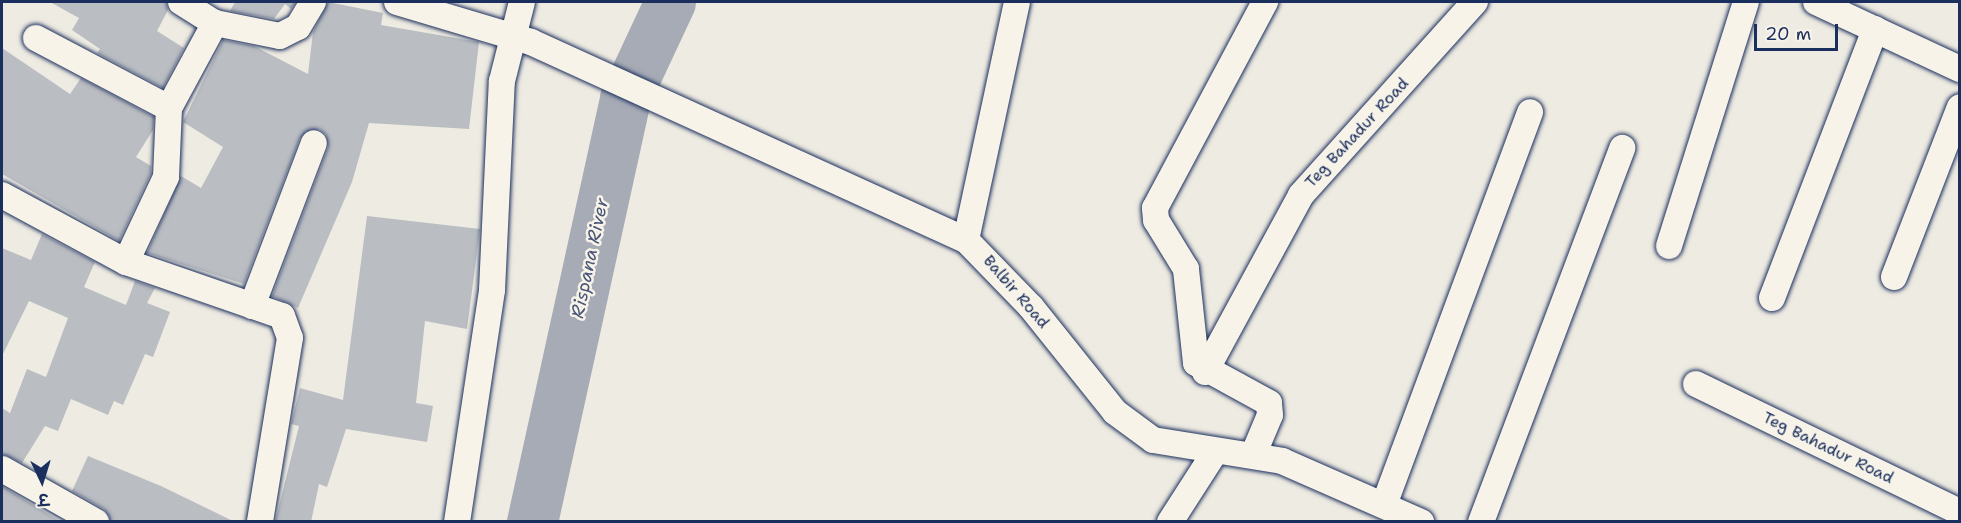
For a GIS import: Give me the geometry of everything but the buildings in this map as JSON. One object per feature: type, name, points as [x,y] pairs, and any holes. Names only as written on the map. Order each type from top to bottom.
[{"type":"street","points":[[181,2],[215,23],[284,36],[298,27],[313,2]]},
{"type":"street","name":"Balbir Road","points":[[397,2],[520,38],[966,240],[1031,306],[1132,429],[1179,448],[1254,453],[1421,522]]},
{"type":"street","points":[[457,522],[490,301],[502,81],[520,38],[522,2]]},
{"type":"street","points":[[966,240],[1017,2]]},
{"type":"street","points":[[1254,453],[1270,415],[1269,403],[1205,372],[1191,348],[1186,269],[1156,220],[1155,208],[1265,2]]},
{"type":"street","name":"Teg Bahadur Road","points":[[1205,372],[1301,195],[1475,2]]},
{"type":"street","points":[[1669,246],[1746,2]]},
{"type":"street","points":[[1816,2],[1959,69]]},
{"type":"street","points":[[126,262],[166,177],[169,108],[215,23]]},
{"type":"street","points":[[1772,298],[1875,29]]},
{"type":"street","points":[[36,38],[169,108]]},
{"type":"street","points":[[1894,277],[1959,107]]},
{"type":"street","points":[[1384,505],[1530,112]]},
{"type":"street","points":[[252,306],[314,143]]},
{"type":"street","points":[[1481,522],[1622,148]]},
{"type":"street","points":[[2,195],[126,262],[282,316],[290,330],[260,522]]},
{"type":"street","name":"Teg Bahadur Road","points":[[1696,384],[1959,512]]},
{"type":"street","points":[[1170,522],[1215,452]]},
{"type":"street","points":[[2,469],[96,522]]},
{"type":"waterway","name":"Rispana River","points":[[532,522],[625,98],[670,2]]}]
